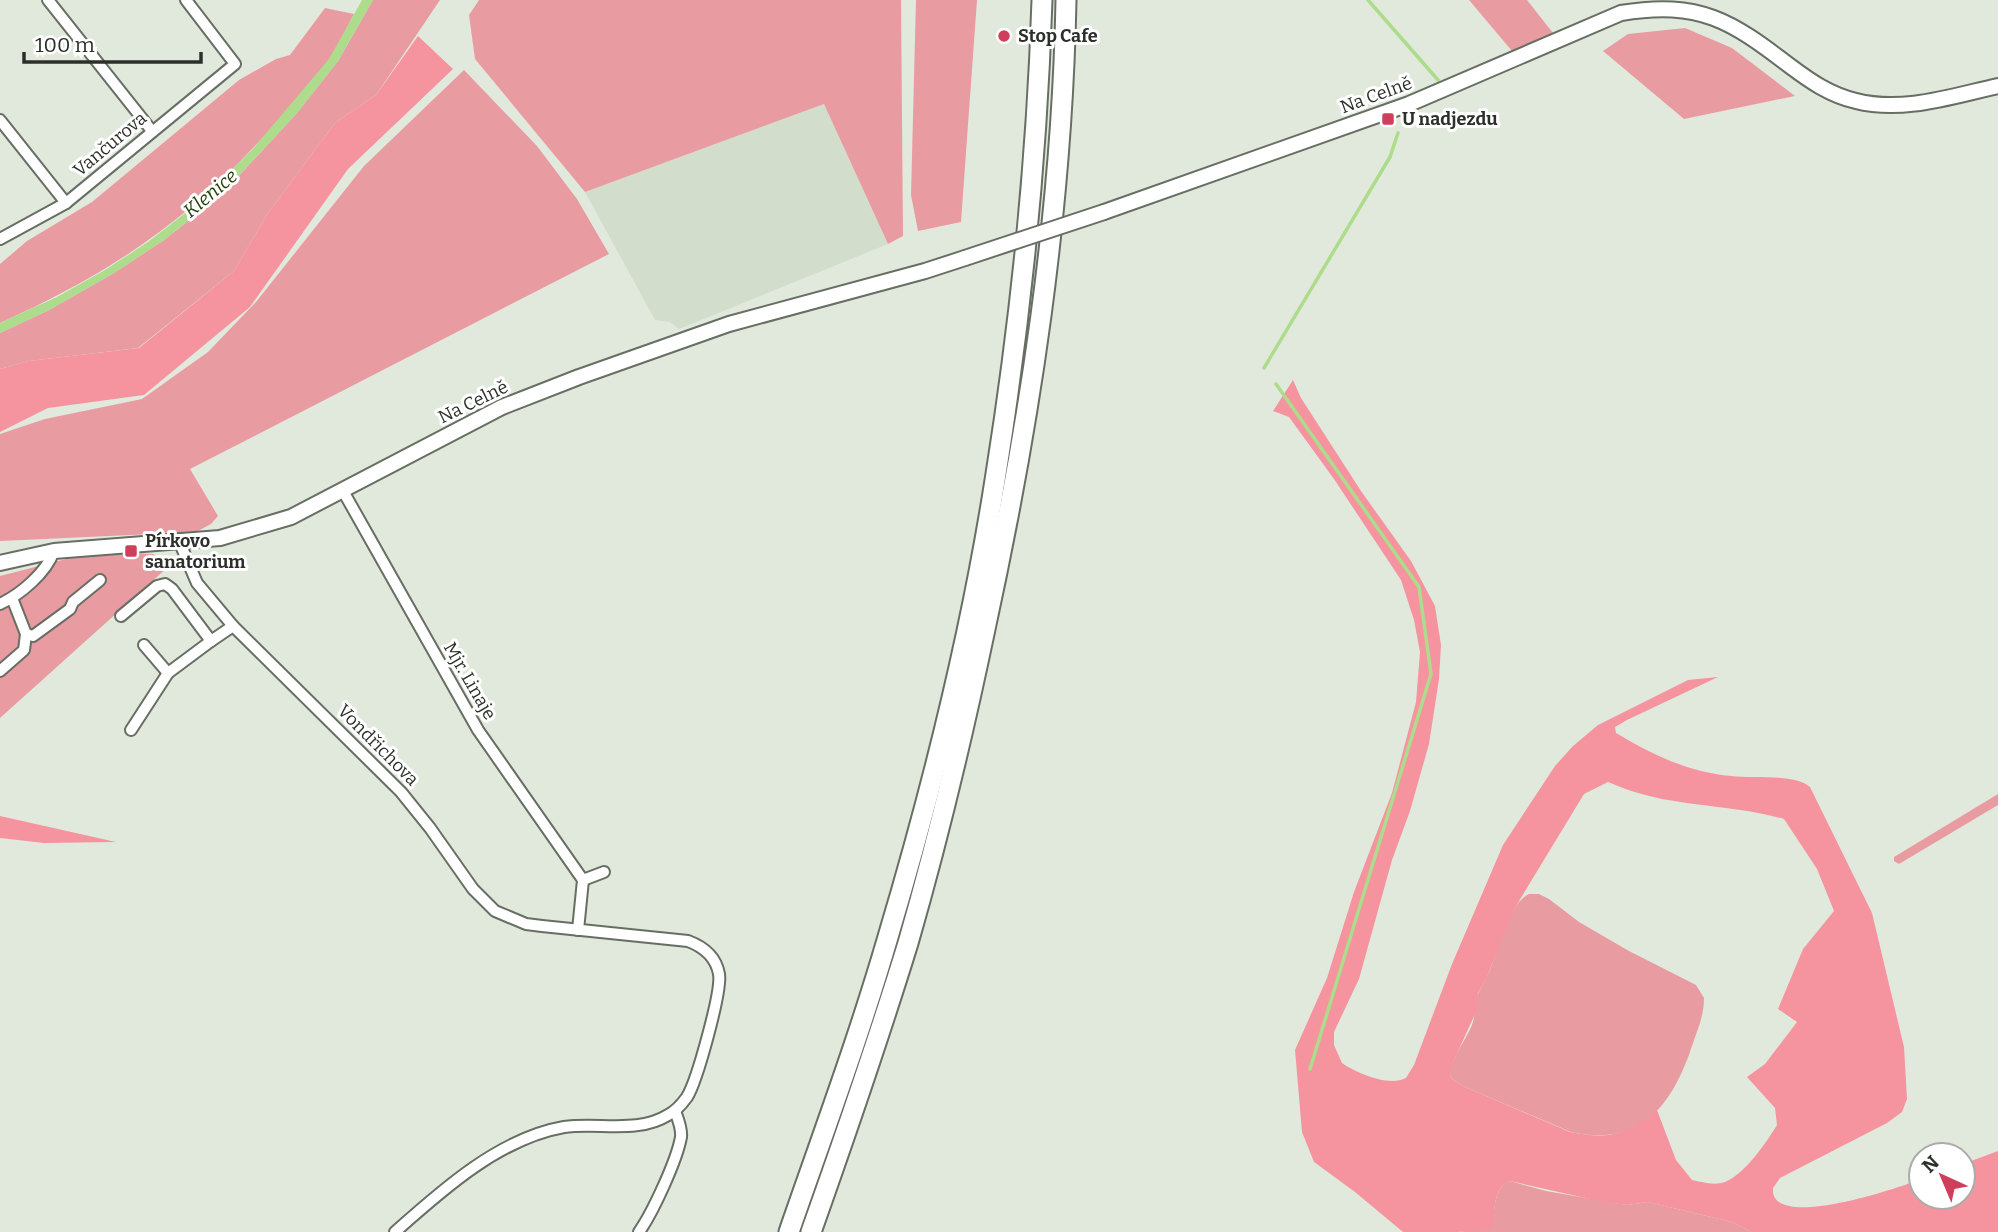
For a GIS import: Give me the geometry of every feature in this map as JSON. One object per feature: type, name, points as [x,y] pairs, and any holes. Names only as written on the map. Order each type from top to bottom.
[{"type":"highway","points":[[789,1232],[846,1071],[888,938],[928,795],[958,672],[996,475],[1017,321],[1029,211],[1042,0]]},
{"type":"highway","points":[[811,1232],[866,1076],[908,941],[947,798],[999,566],[1043,307],[1058,157],[1066,0]]},
{"type":"street","points":[[48,0],[152,131]]},
{"type":"street","name":"Vančurova","points":[[0,239],[66,204],[235,64],[186,0]]},
{"type":"street","name":"Na Celně","points":[[0,563],[54,551],[220,538],[291,517],[502,407],[579,377],[729,324],[925,271],[1104,212],[1409,104],[1621,13],[1657,5],[1694,7],[1740,28],[1819,86],[1854,101],[1883,106],[1909,105],[1998,86]]},
{"type":"street","points":[[0,120],[66,204]]},
{"type":"street","name":"Mjr. Linaje","points":[[343,491],[465,708],[583,880]]},
{"type":"street","name":"Vondřichova","points":[[179,541],[197,583],[233,626],[401,792],[430,828],[472,890],[495,911],[526,923],[688,942],[703,948],[714,960],[719,974],[719,988],[694,1081],[687,1097],[675,1111]]},
{"type":"street","points":[[0,604],[12,598],[50,563],[54,551]]},
{"type":"street","points":[[26,634],[33,636],[70,609],[73,602],[100,580]]},
{"type":"street","points":[[121,615],[157,586],[164,584],[172,589],[211,641]]},
{"type":"street","points":[[0,671],[24,650],[26,634],[12,598]]},
{"type":"street","points":[[131,730],[168,673],[233,626]]},
{"type":"street","points":[[144,645],[168,673]]},
{"type":"street","points":[[578,930],[583,880],[604,872]]},
{"type":"street","points":[[395,1232],[491,1156],[516,1142],[570,1126],[648,1124],[675,1111],[681,1138],[661,1191],[639,1232]]},
{"type":"shaded area","points":[[373,0],[440,0],[376,95],[335,123],[268,213],[234,271],[138,348],[29,361],[0,369],[0,333],[49,310],[114,273],[164,240],[221,195],[297,113],[338,61]]},
{"type":"shaded area","points":[[479,0],[901,0],[903,236],[888,244],[824,104],[585,192],[475,59],[469,15]]},
{"type":"shaded area","points":[[916,0],[977,0],[961,222],[918,231],[911,195]]},
{"type":"shaded area","points":[[1469,0],[1527,0],[1553,33],[1512,51]]},
{"type":"shaded area","points":[[325,8],[354,14],[328,61],[294,102],[212,189],[180,216],[114,263],[41,304],[0,323],[0,264],[27,241],[92,202],[239,80],[276,59],[290,55]]},
{"type":"shaded area","points":[[1685,28],[1732,48],[1795,96],[1684,119],[1603,51],[1628,34]]},
{"type":"shaded area","points":[[418,36],[453,69],[348,169],[250,307],[144,395],[48,408],[0,432],[0,369],[29,361],[139,348],[234,271],[268,213],[335,123],[376,95]]},
{"type":"shaded area","points":[[464,70],[537,146],[577,199],[609,254],[190,469],[218,516],[211,524],[196,532],[0,541],[0,434],[45,419],[142,399],[208,352],[256,302],[364,166]]},
{"type":"shaded area","points":[[824,104],[888,244],[679,329],[670,322],[655,320],[585,192]]},
{"type":"shaded area","points":[[1293,380],[1301,398],[1361,491],[1411,561],[1435,606],[1441,645],[1439,679],[1429,744],[1410,811],[1392,860],[1359,979],[1334,1032],[1334,1045],[1342,1063],[1364,1075],[1382,1080],[1406,1078],[1414,1065],[1452,964],[1503,845],[1555,766],[1598,725],[1688,680],[1718,677],[1627,720],[1615,727],[1616,733],[1657,755],[1700,771],[1731,776],[1784,778],[1810,787],[1872,913],[1904,1047],[1907,1099],[1902,1112],[1887,1123],[1780,1178],[1773,1188],[1777,1201],[1791,1206],[1812,1207],[1863,1197],[1907,1184],[1907,1211],[1977,1211],[1977,1159],[1998,1151],[1998,1232],[1751,1232],[1732,1222],[1648,1202],[1627,1205],[1599,1201],[1510,1181],[1500,1189],[1493,1225],[1489,1229],[1403,1232],[1314,1162],[1302,1132],[1295,1050],[1327,978],[1354,892],[1392,793],[1416,702],[1420,652],[1414,620],[1401,580],[1289,417],[1273,411]],"holes":[[[1608,782],[1652,797],[1784,819],[1817,869],[1834,911],[1803,949],[1778,1009],[1797,1022],[1765,1064],[1747,1077],[1775,1108],[1777,1125],[1747,1165],[1733,1178],[1721,1183],[1692,1180],[1676,1160],[1657,1110],[1636,1125],[1616,1133],[1596,1135],[1570,1132],[1465,1087],[1450,1075],[1476,1012],[1478,993],[1513,911],[1584,794]]]},
{"type":"shaded area","points":[[126,553],[153,554],[168,567],[0,718],[0,576],[70,558]]},
{"type":"shaded area","points":[[1998,794],[1998,805],[1899,864],[1894,861],[1894,857]]},
{"type":"shaded area","points":[[0,816],[116,842],[44,843],[0,838]]},
{"type":"shaded area","points":[[1529,894],[1539,894],[1549,899],[1579,922],[1696,985],[1704,998],[1699,1025],[1676,1083],[1652,1116],[1636,1127],[1618,1133],[1596,1135],[1571,1132],[1465,1087],[1450,1075],[1456,1055],[1472,1025],[1478,994],[1490,970],[1509,917]]},
{"type":"shaded area","points":[[1510,1181],[1546,1191],[1627,1205],[1648,1202],[1732,1222],[1751,1232],[1458,1232],[1491,1227],[1497,1195],[1504,1184]]},
{"type":"water","name":"Klenice","points":[[362,0],[373,0],[338,61],[297,113],[221,195],[164,240],[114,273],[49,310],[0,333],[0,323],[57,297],[105,270],[148,242],[193,207],[251,151],[329,59]]},
{"type":"waterway","points":[[1368,0],[1438,80]]},
{"type":"waterway","points":[[1264,368],[1390,157],[1398,133]]},
{"type":"waterway","points":[[1276,384],[1419,587],[1431,674],[1310,1069]]},
{"type":"place","name":"Stop Cafe","points":[[1004,36]]},
{"type":"place","name":"U nadjezdu","points":[[1388,119]]},
{"type":"place","name":"Pírkovo sanatorium","points":[[131,551]]}]
